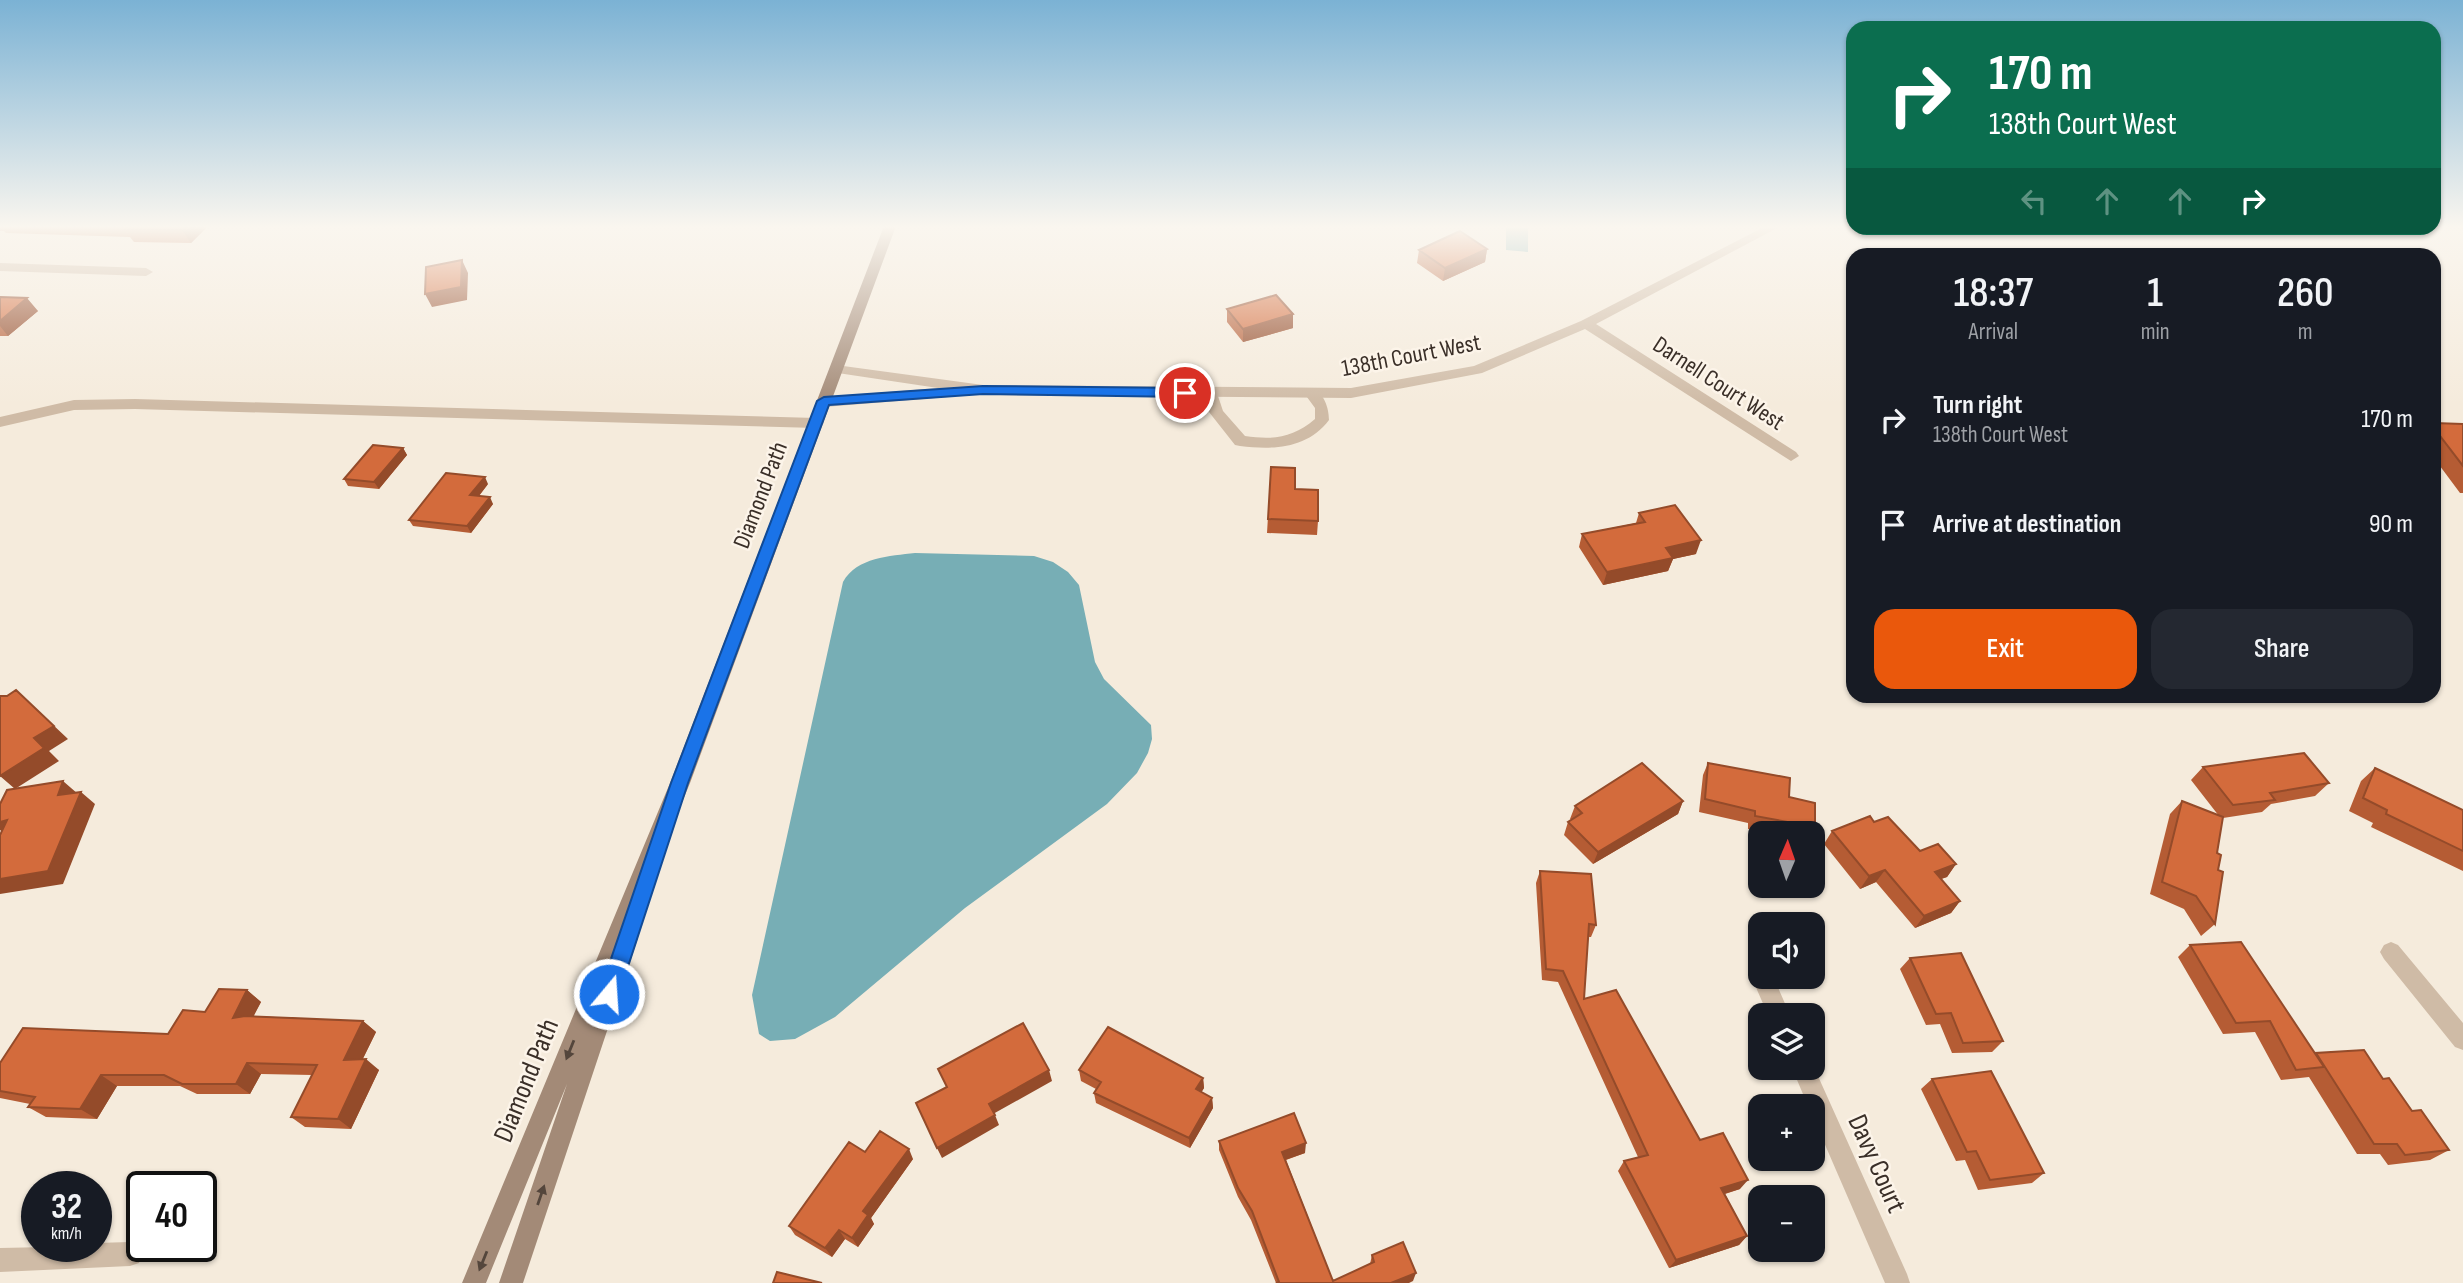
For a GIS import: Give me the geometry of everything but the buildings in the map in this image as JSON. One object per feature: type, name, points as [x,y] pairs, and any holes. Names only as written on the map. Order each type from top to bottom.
[{"type":"street","name":"Diamond Path","points":[[474,1283],[680,783],[867,286]]},
{"type":"street","name":"138th Court West","points":[[824,401],[983,390],[1352,393],[1477,370],[1586,324],[1660,286]]},
{"type":"street","name":"Darnell Court West","points":[[1586,324],[1791,456]]},
{"type":"street","name":"138th Court West","points":[[836,369],[983,390]]},
{"type":"street","points":[[1210,393],[1216,412],[1240,442],[1278,445],[1308,435],[1321,420],[1322,408],[1311,393]]},
{"type":"street","points":[[0,422],[74,405],[135,404],[816,423]]},
{"type":"street","name":"Diamond Path","points":[[511,1283],[680,783]]},
{"type":"street","points":[[2391,952],[2463,1040]]},
{"type":"street","name":"Davy Court","points":[[1808,1080],[1898,1283]]},
{"type":"street","points":[[0,1260],[126,1254]]},
{"type":"water","points":[[915,553],[1034,556],[1053,562],[1068,572],[1079,585],[1095,662],[1104,679],[1151,725],[1152,739],[1148,753],[1137,773],[1107,804],[965,908],[835,1017],[795,1039],[770,1041],[759,1034],[752,995],[843,582],[857,567],[865,563]]},
{"type":"route","points":[[609,994],[680,783],[824,401],[983,390],[1185,393]]}]
